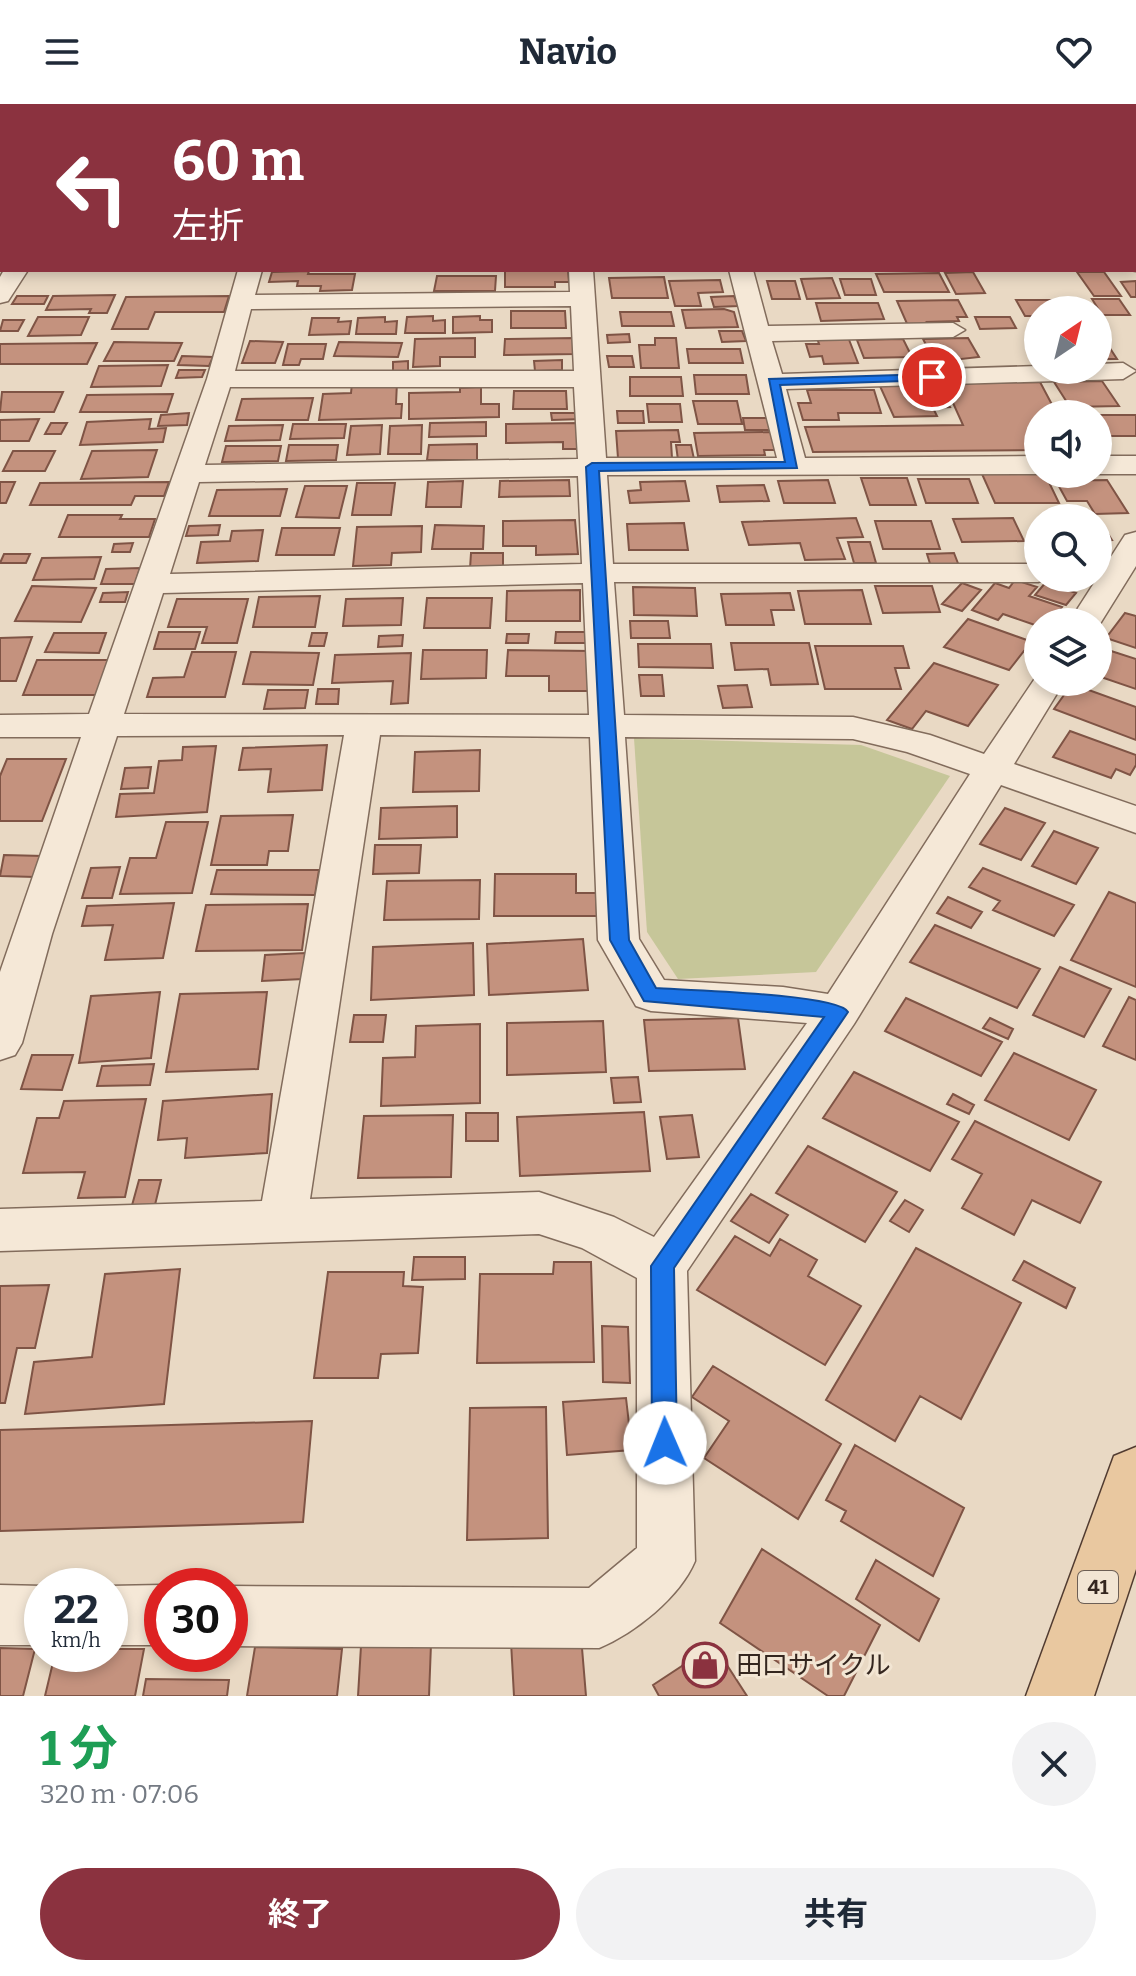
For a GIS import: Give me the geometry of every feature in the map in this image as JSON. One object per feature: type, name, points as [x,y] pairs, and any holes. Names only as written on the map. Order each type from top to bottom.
[{"type":"main road","name":"41","points":[[1060,1696],[1136,1477]]},
{"type":"street","points":[[0,296],[15,272]]},
{"type":"street","points":[[0,1043],[32,934],[220,379],[249,272]]},
{"type":"street","points":[[742,272],[793,466]]},
{"type":"street","points":[[240,302],[582,285],[619,940],[651,995],[783,1003],[839,1012]]},
{"type":"street","points":[[759,334],[953,330]]},
{"type":"street","points":[[773,382],[1132,378]]},
{"type":"street","points":[[220,379],[588,379]]},
{"type":"street","points":[[186,474],[592,467],[1024,465]]},
{"type":"street","points":[[1112,465],[1136,465]]},
{"type":"street","points":[[1112,567],[1136,541]]},
{"type":"street","points":[[151,584],[598,573],[1024,573]]},
{"type":"street","points":[[248,1616],[599,1618],[666,1561],[662,1266],[839,1012],[1038,696]]},
{"type":"street","points":[[283,1220],[364,724]]},
{"type":"street","points":[[0,726],[606,724],[853,728],[917,743],[1136,820]]},
{"type":"street","points":[[0,1230],[539,1213],[597,1232],[662,1266]]},
{"type":"street","points":[[0,1615],[24,1615]]},
{"type":"green space","points":[[634,738],[861,745],[950,776],[816,972],[678,979],[647,932]]},
{"type":"building","points":[[272,272],[355,274],[352,290],[320,291],[321,286],[297,286],[298,281],[269,282]]},
{"type":"building","points":[[505,272],[568,272],[569,282],[555,282],[555,287],[505,287]]},
{"type":"building","points":[[973,272],[985,293],[956,294],[945,273]]},
{"type":"building","points":[[1077,272],[1104,272],[1121,296],[1094,296]]},
{"type":"building","points":[[939,273],[949,292],[884,292],[876,274]]},
{"type":"building","points":[[437,276],[496,276],[495,291],[434,291]]},
{"type":"building","points":[[664,277],[668,298],[612,298],[609,278]]},
{"type":"building","points":[[832,278],[840,298],[807,299],[801,279]]},
{"type":"building","points":[[840,279],[871,279],[876,295],[845,295]]},
{"type":"building","points":[[720,280],[723,292],[698,293],[701,306],[675,306],[669,281]]},
{"type":"building","points":[[767,281],[795,281],[800,299],[772,299]]},
{"type":"building","points":[[1136,281],[1136,297],[1131,297],[1121,282]]},
{"type":"building","points":[[115,295],[107,313],[89,313],[91,309],[46,310],[53,296]]},
{"type":"building","points":[[17,296],[48,296],[44,304],[12,304]]},
{"type":"building","points":[[229,296],[224,312],[155,312],[148,329],[112,329],[126,297]]},
{"type":"building","points":[[734,296],[738,306],[714,307],[711,297]]},
{"type":"building","points":[[1112,299],[1119,299],[1130,315],[1112,315]]},
{"type":"building","points":[[958,300],[967,317],[957,317],[959,321],[908,326],[897,301]]},
{"type":"building","points":[[1016,300],[1024,300],[1024,314]]},
{"type":"building","points":[[816,303],[878,303],[884,319],[821,321]]},
{"type":"building","points":[[724,309],[734,312],[738,327],[686,328],[682,310]]},
{"type":"building","points":[[511,311],[565,311],[566,328],[511,328]]},
{"type":"building","points":[[620,312],[671,312],[674,326],[622,326]]},
{"type":"building","points":[[433,316],[433,321],[445,320],[445,333],[405,333],[407,317]]},
{"type":"building","points":[[480,316],[480,320],[492,320],[492,332],[453,333],[453,317]]},
{"type":"building","points":[[38,317],[89,317],[81,335],[28,336]]},
{"type":"building","points":[[385,317],[385,322],[397,321],[396,334],[356,334],[358,318]]},
{"type":"building","points":[[975,317],[1010,317],[1016,328],[980,329]]},
{"type":"building","points":[[312,318],[351,321],[349,334],[309,335]]},
{"type":"building","points":[[3,320],[24,320],[18,331],[0,331]]},
{"type":"building","points":[[719,331],[742,331],[746,341],[722,342]]},
{"type":"building","points":[[629,334],[630,342],[608,343],[607,335]]},
{"type":"building","points":[[848,337],[858,363],[824,364],[822,356],[810,357],[806,344],[819,344],[817,338]]},
{"type":"building","points":[[475,338],[475,357],[440,357],[440,366],[413,367],[415,339]]},
{"type":"building","points":[[574,338],[575,354],[504,355],[505,339]]},
{"type":"building","points":[[655,338],[676,338],[679,368],[641,368],[639,345],[655,345]]},
{"type":"building","points":[[968,338],[979,357],[935,362],[923,339]]},
{"type":"building","points":[[903,339],[912,357],[864,358],[857,340]]},
{"type":"building","points":[[250,341],[283,342],[275,363],[242,363]]},
{"type":"building","points":[[114,342],[182,343],[174,361],[104,361]]},
{"type":"building","points":[[339,342],[402,343],[398,357],[334,356]]},
{"type":"building","points":[[97,343],[87,364],[0,364],[0,344]]},
{"type":"building","points":[[288,344],[326,344],[323,359],[301,359],[299,365],[283,365]]},
{"type":"building","points":[[687,349],[740,349],[743,363],[689,363]]},
{"type":"building","points":[[182,356],[213,357],[209,366],[178,365]]},
{"type":"building","points":[[607,356],[632,356],[634,367],[609,367]]},
{"type":"building","points":[[562,360],[562,370],[535,371],[534,361]]},
{"type":"building","points":[[408,361],[408,373],[393,373],[393,362]]},
{"type":"building","points":[[168,365],[161,386],[91,387],[99,366]]},
{"type":"building","points":[[179,370],[205,370],[202,377],[176,378]]},
{"type":"building","points":[[694,375],[746,375],[749,394],[696,394]]},
{"type":"building","points":[[630,377],[681,377],[683,396],[630,396]]},
{"type":"building","points":[[397,382],[396,404],[402,404],[401,418],[319,420],[323,394],[351,393],[352,383]]},
{"type":"building","points":[[937,382],[950,407],[933,408],[937,416],[894,417],[879,384]]},
{"type":"building","points":[[944,383],[1041,384],[1050,400],[1024,400],[1024,450],[813,452],[805,427],[963,425]]},
{"type":"building","points":[[1055,384],[1104,384],[1119,406],[1112,406],[1112,400],[1066,400]]},
{"type":"building","points":[[481,387],[481,404],[499,404],[499,417],[409,419],[409,393],[460,392],[460,388]]},
{"type":"building","points":[[807,390],[874,390],[881,413],[838,413],[839,420],[803,420],[798,403],[811,403]]},
{"type":"building","points":[[514,391],[566,391],[567,409],[513,409]]},
{"type":"building","points":[[2,392],[63,392],[54,412],[0,412]]},
{"type":"building","points":[[173,394],[167,412],[80,412],[87,395]]},
{"type":"building","points":[[313,398],[308,420],[236,420],[242,399]]},
{"type":"building","points":[[693,401],[737,401],[742,424],[698,424]]},
{"type":"building","points":[[647,404],[680,404],[682,422],[649,422]]},
{"type":"building","points":[[617,411],[643,411],[644,423],[618,423]]},
{"type":"building","points":[[189,413],[187,425],[158,426],[161,415]]},
{"type":"building","points":[[551,413],[582,413],[583,419],[552,420]]},
{"type":"building","points":[[1112,415],[1136,415],[1136,436],[1112,436]]},
{"type":"building","points":[[743,418],[769,418],[772,430],[745,430]]},
{"type":"building","points":[[39,419],[29,441],[0,441],[0,420]]},
{"type":"building","points":[[151,419],[149,429],[166,428],[163,442],[80,445],[87,422]]},
{"type":"building","points":[[486,422],[486,436],[429,437],[430,423]]},
{"type":"building","points":[[51,423],[67,423],[61,434],[45,434]]},
{"type":"building","points":[[579,423],[581,449],[563,449],[563,442],[506,443],[506,424]]},
{"type":"building","points":[[293,424],[346,424],[344,438],[290,439]]},
{"type":"building","points":[[283,425],[280,440],[225,441],[229,426]]},
{"type":"building","points":[[382,425],[380,454],[347,455],[351,426]]},
{"type":"building","points":[[422,425],[421,454],[388,454],[390,426]]},
{"type":"building","points":[[678,430],[680,442],[671,442],[672,458],[618,458],[616,431]]},
{"type":"building","points":[[772,432],[777,450],[764,450],[765,455],[698,456],[694,433]]},
{"type":"building","points":[[477,444],[477,460],[427,460],[429,445]]},
{"type":"building","points":[[289,445],[338,445],[336,460],[286,461]]},
{"type":"building","points":[[676,445],[691,445],[694,459],[678,460]]},
{"type":"building","points":[[226,446],[281,446],[278,461],[222,462]]},
{"type":"building","points":[[157,450],[148,477],[81,479],[92,451]]},
{"type":"building","points":[[13,451],[55,451],[45,471],[3,471]]},
{"type":"building","points":[[982,474],[1024,474],[1024,488],[1052,488],[1059,503],[995,503]]},
{"type":"building","points":[[861,478],[907,478],[916,505],[870,505]]},
{"type":"building","points":[[918,479],[969,479],[978,503],[926,503]]},
{"type":"building","points":[[569,480],[570,496],[499,497],[500,481]]},
{"type":"building","points":[[828,480],[835,503],[784,503],[778,481]]},
{"type":"building","points":[[463,481],[461,507],[426,507],[428,482]]},
{"type":"building","points":[[685,481],[689,501],[630,503],[628,491],[641,490],[640,482]]},
{"type":"building","points":[[0,482],[15,482],[6,503],[0,503]]},
{"type":"building","points":[[169,482],[164,496],[135,496],[131,505],[30,505],[40,483]]},
{"type":"building","points":[[357,483],[395,483],[391,515],[352,515]]},
{"type":"building","points":[[764,485],[769,501],[720,502],[717,486]]},
{"type":"building","points":[[305,486],[347,486],[339,518],[296,517]]},
{"type":"building","points":[[1060,488],[1112,488],[1128,513],[1112,513],[1112,504],[1067,501]]},
{"type":"building","points":[[287,489],[280,516],[209,516],[217,490]]},
{"type":"building","points":[[68,515],[122,515],[120,519],[155,519],[149,537],[59,537]]},
{"type":"building","points":[[856,518],[863,537],[837,538],[845,559],[805,560],[800,543],[749,545],[742,522]]},
{"type":"building","points":[[1013,518],[1024,541],[962,542],[953,519]]},
{"type":"building","points":[[575,520],[578,554],[536,555],[536,546],[503,546],[503,521]]},
{"type":"building","points":[[875,521],[931,521],[940,549],[883,549]]},
{"type":"building","points":[[684,523],[688,550],[629,550],[627,524]]},
{"type":"building","points":[[220,525],[218,535],[186,536],[189,526]]},
{"type":"building","points":[[435,525],[484,526],[483,549],[432,549]]},
{"type":"building","points":[[422,526],[421,552],[392,553],[391,565],[353,566],[357,527]]},
{"type":"building","points":[[282,528],[340,528],[334,555],[276,555]]},
{"type":"building","points":[[263,530],[258,561],[197,563],[201,542],[230,541],[232,531]]},
{"type":"building","points":[[848,542],[870,542],[876,563],[854,563]]},
{"type":"building","points":[[133,543],[130,552],[112,552],[114,544]]},
{"type":"building","points":[[471,553],[503,553],[503,568],[470,569]]},
{"type":"building","points":[[954,553],[959,566],[931,567],[927,554]]},
{"type":"building","points":[[4,554],[30,554],[26,563],[0,563]]},
{"type":"building","points":[[101,557],[94,579],[33,580],[42,558]]},
{"type":"building","points":[[140,568],[135,584],[101,584],[106,569]]},
{"type":"building","points":[[1015,580],[1024,583],[1024,592],[1033,592],[1029,596],[1062,607],[1024,608],[1024,621],[1003,614],[998,620],[972,610],[995,583],[1009,588]]},
{"type":"building","points":[[962,583],[981,590],[962,611],[942,604]]},
{"type":"building","points":[[32,586],[96,588],[81,622],[15,621]]},
{"type":"building","points":[[875,586],[932,586],[940,612],[883,613]]},
{"type":"building","points":[[633,587],[695,588],[697,616],[634,615]]},
{"type":"building","points":[[580,590],[580,621],[506,621],[507,591]]},
{"type":"building","points":[[862,590],[871,624],[805,624],[798,591]]},
{"type":"building","points":[[128,592],[125,602],[100,602],[103,593]]},
{"type":"building","points":[[1038,592],[1076,593],[1066,605],[1035,595]]},
{"type":"building","points":[[790,593],[794,610],[771,610],[774,625],[726,625],[721,594]]},
{"type":"building","points":[[320,596],[315,627],[253,627],[259,597]]},
{"type":"building","points":[[403,598],[401,625],[343,626],[346,599]]},
{"type":"building","points":[[427,598],[492,598],[490,628],[424,628]]},
{"type":"building","points":[[177,599],[248,599],[237,643],[202,643],[207,627],[168,627]]},
{"type":"building","points":[[1125,613],[1136,616],[1136,648],[1112,640],[1112,630]]},
{"type":"building","points":[[968,619],[1024,639],[1024,651],[1009,670],[944,647]]},
{"type":"building","points":[[630,621],[668,621],[670,638],[631,638]]},
{"type":"building","points":[[159,632],[200,632],[195,649],[154,649]]},
{"type":"building","points":[[556,632],[591,632],[591,643],[555,643]]},
{"type":"building","points":[[54,633],[106,633],[99,653],[45,652]]},
{"type":"building","points":[[312,633],[327,633],[324,646],[309,646]]},
{"type":"building","points":[[507,634],[529,634],[528,643],[506,643]]},
{"type":"building","points":[[403,635],[402,646],[378,647],[379,636]]},
{"type":"building","points":[[32,637],[16,681],[0,681],[0,638]]},
{"type":"building","points":[[731,643],[809,643],[818,684],[771,685],[768,669],[735,670]]},
{"type":"building","points":[[638,644],[711,644],[713,668],[639,667]]},
{"type":"building","points":[[815,646],[903,646],[909,668],[895,668],[901,689],[825,689]]},
{"type":"building","points":[[423,650],[487,650],[486,678],[421,679]]},
{"type":"building","points":[[508,650],[592,651],[593,691],[549,691],[549,676],[506,676]]},
{"type":"building","points":[[1112,651],[1136,659],[1136,689],[1112,681]]},
{"type":"building","points":[[192,652],[236,652],[225,697],[147,697],[153,678],[184,677]]},
{"type":"building","points":[[251,652],[319,653],[313,685],[243,684]]},
{"type":"building","points":[[411,653],[408,703],[391,704],[393,681],[332,683],[335,655]]},
{"type":"building","points":[[37,660],[113,660],[101,695],[23,695]]},
{"type":"building","points":[[934,663],[998,685],[968,726],[926,711],[912,729],[887,720]]},
{"type":"building","points":[[639,675],[662,675],[664,696],[641,696]]},
{"type":"building","points":[[747,685],[752,707],[723,708],[718,686]]},
{"type":"building","points":[[318,689],[339,689],[338,704],[316,704]]},
{"type":"building","points":[[268,690],[308,690],[305,708],[264,709]]},
{"type":"building","points":[[1063,696],[1105,696],[1136,707],[1136,740],[1054,709]]},
{"type":"building","points":[[1070,731],[1136,755],[1136,765],[1130,775],[1116,769],[1111,778],[1053,757]]},
{"type":"building","points":[[327,745],[322,790],[268,792],[271,769],[239,770],[243,748]]},
{"type":"building","points":[[216,746],[207,812],[116,817],[120,794],[154,793],[159,761],[182,760],[183,747]]},
{"type":"building","points":[[480,750],[479,791],[413,792],[415,752]]},
{"type":"building","points":[[7,759],[66,759],[42,821],[0,821],[0,776]]},
{"type":"building","points":[[151,767],[148,788],[121,789],[125,768]]},
{"type":"building","points":[[457,806],[457,837],[379,839],[381,808]]},
{"type":"building","points":[[1005,808],[1045,823],[1021,860],[980,844]]},
{"type":"building","points":[[293,815],[288,851],[269,851],[267,865],[211,865],[221,816]]},
{"type":"building","points":[[166,822],[208,822],[192,893],[120,894],[130,858],[156,858]]},
{"type":"building","points":[[1054,831],[1098,848],[1076,884],[1032,866]]},
{"type":"building","points":[[375,845],[421,845],[419,873],[373,874]]},
{"type":"building","points":[[4,855],[43,856],[35,877],[0,876]]},
{"type":"building","points":[[120,867],[112,898],[82,898],[91,868]]},
{"type":"building","points":[[983,868],[1074,905],[1054,936],[993,910],[1000,901],[969,887]]},
{"type":"building","points":[[217,870],[319,870],[315,895],[211,894]]},
{"type":"building","points":[[495,874],[576,874],[576,893],[596,893],[597,916],[494,916]]},
{"type":"building","points":[[480,880],[479,919],[384,920],[387,881]]},
{"type":"building","points":[[1109,892],[1136,903],[1136,987],[1071,960]]},
{"type":"building","points":[[948,897],[982,912],[971,928],[937,913]]},
{"type":"building","points":[[174,903],[163,958],[105,960],[113,925],[82,926],[87,906]]},
{"type":"building","points":[[308,904],[302,950],[196,951],[206,905]]},
{"type":"building","points":[[935,925],[1040,969],[1017,1008],[910,962]]},
{"type":"building","points":[[583,939],[588,990],[489,995],[487,944]]},
{"type":"building","points":[[473,943],[474,995],[371,1000],[373,947]]},
{"type":"building","points":[[305,953],[303,979],[262,981],[265,955]]},
{"type":"building","points":[[1060,967],[1111,989],[1084,1037],[1033,1015]]},
{"type":"building","points":[[160,992],[151,1058],[79,1063],[91,996]]},
{"type":"building","points":[[267,992],[258,1069],[166,1072],[180,994]]},
{"type":"building","points":[[1129,997],[1136,1000],[1136,1060],[1103,1046]]},
{"type":"building","points":[[906,998],[1002,1042],[981,1076],[885,1031]]},
{"type":"building","points":[[354,1015],[386,1015],[383,1042],[350,1042]]},
{"type":"building","points":[[738,1018],[745,1069],[649,1071],[644,1020]]},
{"type":"building","points":[[990,1018],[1013,1029],[1008,1039],[983,1028]]},
{"type":"building","points":[[603,1021],[606,1072],[507,1075],[507,1023]]},
{"type":"building","points":[[480,1024],[480,1103],[381,1106],[383,1058],[415,1057],[416,1026]]},
{"type":"building","points":[[1014,1053],[1096,1090],[1069,1140],[985,1100]]},
{"type":"building","points":[[32,1055],[73,1055],[62,1090],[21,1089]]},
{"type":"building","points":[[154,1064],[150,1085],[97,1086],[102,1066]]},
{"type":"building","points":[[854,1072],[959,1122],[930,1171],[823,1118]]},
{"type":"building","points":[[638,1077],[641,1102],[614,1103],[611,1078]]},
{"type":"building","points":[[272,1094],[267,1153],[185,1158],[187,1138],[158,1140],[163,1101]]},
{"type":"building","points":[[953,1094],[974,1105],[969,1114],[947,1104]]},
{"type":"building","points":[[146,1099],[125,1197],[78,1198],[85,1172],[23,1173],[37,1118],[59,1118],[64,1101]]},
{"type":"building","points":[[644,1112],[650,1171],[520,1176],[517,1117]]},
{"type":"building","points":[[466,1113],[498,1113],[498,1141],[466,1141]]},
{"type":"building","points":[[453,1115],[451,1177],[358,1178],[364,1116]]},
{"type":"building","points":[[692,1115],[699,1157],[667,1159],[660,1117]]},
{"type":"building","points":[[975,1121],[1101,1182],[1080,1223],[1032,1200],[1014,1235],[962,1208],[982,1174],[952,1159]]},
{"type":"building","points":[[808,1146],[897,1192],[865,1242],[776,1193]]},
{"type":"building","points":[[139,1180],[161,1180],[154,1209],[131,1209]]},
{"type":"building","points":[[751,1194],[788,1215],[769,1243],[731,1221]]},
{"type":"building","points":[[905,1200],[923,1210],[909,1232],[890,1221]]},
{"type":"building","points":[[735,1236],[770,1256],[780,1239],[817,1260],[808,1276],[861,1306],[825,1365],[697,1290]]},
{"type":"building","points":[[916,1248],[1021,1303],[961,1419],[920,1396],[895,1441],[826,1400]]},
{"type":"building","points":[[414,1257],[465,1257],[465,1279],[412,1280]]},
{"type":"building","points":[[1024,1261],[1075,1288],[1066,1308],[1013,1280]]},
{"type":"building","points":[[554,1262],[591,1262],[594,1362],[477,1363],[480,1274],[553,1274]]},
{"type":"building","points":[[180,1269],[164,1404],[25,1414],[34,1362],[92,1357],[105,1274]]},
{"type":"building","points":[[328,1272],[404,1272],[403,1286],[423,1287],[418,1353],[381,1354],[378,1378],[314,1378]]},
{"type":"building","points":[[49,1285],[35,1348],[17,1348],[5,1403],[0,1403],[0,1286]]},
{"type":"building","points":[[602,1326],[628,1327],[630,1383],[603,1382]]},
{"type":"building","points":[[713,1366],[841,1444],[798,1519],[704,1458],[729,1421],[692,1397]]},
{"type":"building","points":[[626,1398],[632,1450],[567,1455],[563,1402]]},
{"type":"building","points":[[546,1407],[548,1538],[467,1540],[470,1408]]},
{"type":"building","points":[[312,1421],[303,1522],[0,1531],[0,1430]]},
{"type":"building","points":[[855,1445],[964,1508],[933,1576],[841,1521],[846,1511],[826,1500]]},
{"type":"building","points":[[762,1549],[880,1625],[844,1696],[828,1696],[720,1623]]},
{"type":"building","points":[[876,1560],[939,1599],[919,1641],[856,1599]]},
{"type":"building","points":[[581,1636],[586,1696],[514,1696],[511,1642]]},
{"type":"building","points":[[431,1644],[429,1696],[358,1696],[361,1646]]},
{"type":"building","name":"田口サイクル","points":[[714,1645],[747,1696],[659,1696],[653,1685]]},
{"type":"building","points":[[255,1647],[342,1649],[337,1696],[247,1696]]},
{"type":"building","points":[[0,1648],[24,1649],[24,1672],[29,1672],[23,1696],[0,1696]]},
{"type":"building","points":[[128,1649],[144,1649],[135,1696],[45,1696],[51,1672],[128,1672]]},
{"type":"building","points":[[146,1679],[229,1680],[227,1696],[143,1696]]},
{"type":"place","name":"田口サイクル","points":[[705,1665]]},
{"type":"route","points":[[665,1443],[662,1266],[839,1012],[783,1003],[651,995],[634,971],[619,940],[592,467],[793,466],[773,382],[932,377]]}]
